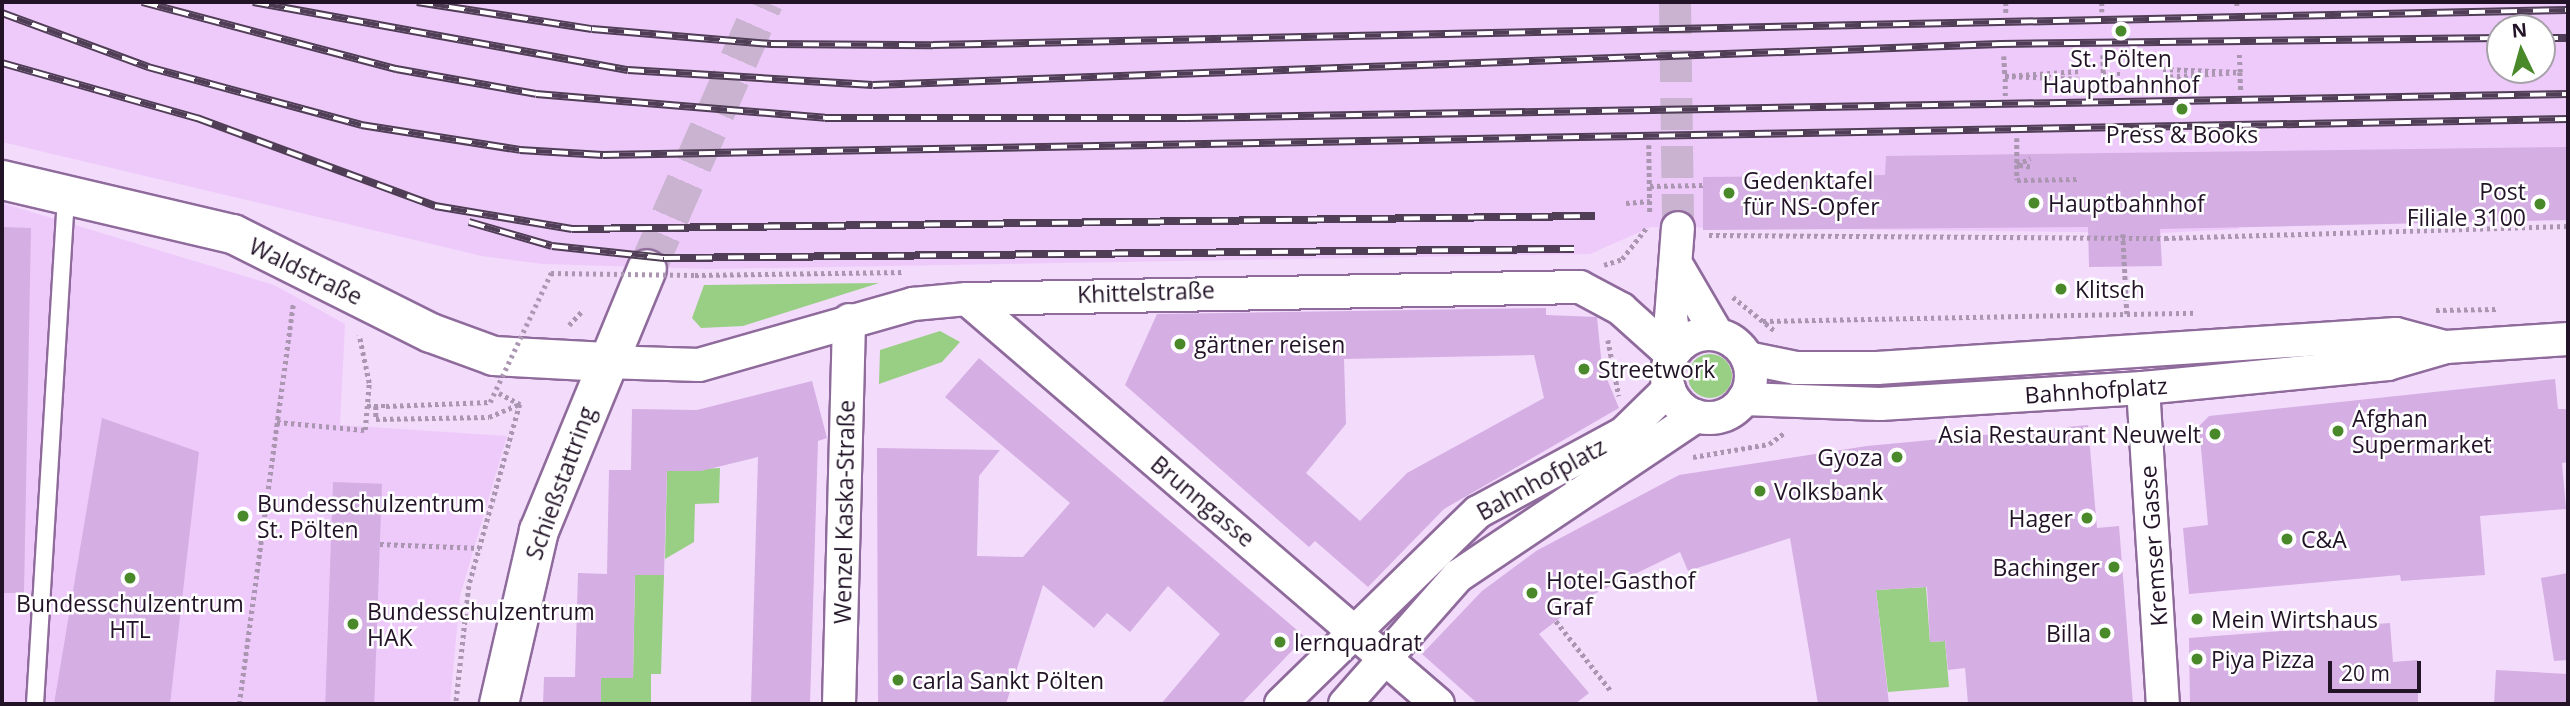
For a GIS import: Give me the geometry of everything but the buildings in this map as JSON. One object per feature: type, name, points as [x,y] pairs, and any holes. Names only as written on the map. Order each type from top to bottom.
[{"type":"street","name":"Waldstraße","points":[[2,180],[233,234],[431,333],[494,356],[606,362]]},
{"type":"street","points":[[1679,269],[1717,334],[1747,358],[1751,372],[1744,400],[1722,415],[1696,416],[1669,389],[1674,352],[1672,293],[1689,231]]},
{"type":"street","name":"Schießstattring","points":[[499,704],[539,531],[606,362],[647,270]]},
{"type":"street","name":"Khittelstraße","points":[[606,362],[699,365],[849,320],[967,299],[1580,287],[1621,309],[1674,352]]},
{"type":"street","name":"Brunngasse","points":[[967,299],[1354,628],[1386,660],[1438,704]]},
{"type":"street","name":"Wenzel Kaska-Straße","points":[[839,704],[849,320]]},
{"type":"street","points":[[1674,352],[1697,335],[1717,334]]},
{"type":"street","name":"Bahnhofplatz","points":[[1747,358],[1796,368],[1877,368],[2141,354],[2396,334],[2446,347]]},
{"type":"street","name":"Bahnhofplatz","points":[[1744,400],[1881,404],[2143,388],[2388,364],[2446,347],[2568,340]]},
{"type":"street","name":"Kremser Gasse","points":[[2143,388],[2162,704]]},
{"type":"street","name":"Bahnhofplatz","points":[[1281,704],[1354,628],[1478,512],[1624,433],[1669,389]]},
{"type":"street","name":"Bahnhofplatz","points":[[1345,704],[1458,576],[1696,416]]},
{"type":"lane","points":[[35,704],[65,214],[71,196]]},
{"type":"path","points":[[2006,2],[2006,14]]},
{"type":"path","points":[[2102,2],[2102,12]]},
{"type":"path","points":[[2239,52],[2241,92]]},
{"type":"path","points":[[2103,55],[2104,95]]},
{"type":"path","points":[[2004,57],[2005,96]]},
{"type":"path","points":[[2163,69],[2239,72]]},
{"type":"path","points":[[2005,76],[2080,71]]},
{"type":"path","points":[[2163,77],[2239,72]]},
{"type":"path","points":[[2103,74],[2123,74]]},
{"type":"path","points":[[2005,76],[2081,79]]},
{"type":"path","points":[[2017,138],[2017,180],[2077,179]]},
{"type":"path","points":[[1605,264],[1622,259],[1650,223],[1649,145]]},
{"type":"path","points":[[2017,165],[2030,158]]},
{"type":"path","points":[[2017,165],[2030,167]]},
{"type":"path","points":[[1650,186],[1703,185]]},
{"type":"path","points":[[1626,203],[1650,201]]},
{"type":"path","points":[[1689,231],[2123,236],[2568,226]]},
{"type":"path","points":[[2123,236],[2127,313],[2141,354]]},
{"type":"path","points":[[239,704],[298,267]]},
{"type":"path","points":[[367,406],[490,402],[551,273],[695,275],[915,272]]},
{"type":"path","points":[[1724,289],[1763,321],[2203,313]]},
{"type":"path","points":[[1621,309],[1610,323],[1607,348],[1622,411],[1613,421],[1624,433]]},
{"type":"path","points":[[277,422],[365,430],[369,383]]},
{"type":"path","points":[[376,406],[376,419],[489,416],[520,404],[469,586],[456,704]]},
{"type":"path","points":[[380,544],[480,548]]},
{"type":"path","points":[[1556,621],[1611,691]]},
{"type":"shaded area","points":[[2,2],[2568,2],[2568,220],[2239,223],[2239,229],[2160,233],[1651,227],[1590,254],[711,269],[543,264],[482,256],[2,142]]},
{"type":"shaded area","name":"Bundesschulzentrum St. Pölten","points":[[2,203],[274,285],[345,324],[340,425],[507,436],[460,596],[450,704],[2,704]]},
{"type":"green space","points":[[879,283],[743,326],[701,328],[692,318],[704,285]]},
{"type":"green space","points":[[940,331],[960,342],[942,362],[879,384],[880,350]]},
{"type":"green space","points":[[1710,354],[1725,361],[1732,376],[1725,391],[1710,398],[1695,391],[1688,376],[1695,361]]},
{"type":"green space","points":[[720,468],[719,503],[695,504],[694,542],[665,559],[667,471]]},
{"type":"green space","points":[[635,575],[664,575],[661,674],[651,674],[651,704],[601,704],[601,678],[633,678]]},
{"type":"green space","points":[[1926,587],[1930,642],[1945,641],[1949,687],[1888,692],[1876,590]]},
{"type":"tunnel","points":[[647,269],[764,2]]},
{"type":"tunnel","points":[[1675,2],[1678,228]]},
{"type":"railway","points":[[142,2],[396,69],[536,94],[825,118],[1186,118],[2568,94]]},
{"type":"railway","points":[[253,2],[628,70],[873,85],[2000,44],[2486,38]]},
{"type":"railway","points":[[417,2],[592,29],[771,44],[933,45],[2568,10]]},
{"type":"railway","points":[[2,13],[148,67],[361,125],[520,150],[603,155],[2568,119]]},
{"type":"railway","points":[[2556,38],[2568,38]]},
{"type":"railway","points":[[2,63],[197,118],[435,206],[572,229],[1595,216]]},
{"type":"railway","points":[[469,222],[552,246],[664,258],[1574,249]]},
{"type":"place","name":"St. Pölten Hauptbahnhof","points":[[2121,31]]},
{"type":"place","name":"Press & Books","points":[[2182,109]]},
{"type":"place","name":"Gedenktafel für NS-Opfer","points":[[1729,193]]},
{"type":"place","name":"Hauptbahnhof","points":[[2034,203]]},
{"type":"place","name":"Post Filiale 3100","points":[[2540,204]]},
{"type":"place","name":"Klitsch","points":[[2061,289]]},
{"type":"place","name":"gärtner reisen","points":[[1180,344]]},
{"type":"place","name":"Streetwork","points":[[1584,369]]},
{"type":"place","name":"Afghan Supermarket","points":[[2338,431]]},
{"type":"place","name":"Asia Restaurant Neuwelt","points":[[2215,434]]},
{"type":"place","name":"Gyoza","points":[[1897,457]]},
{"type":"place","name":"Volksbank","points":[[1760,491]]},
{"type":"place","name":"Bundesschulzentrum St. Pölten","points":[[243,516]]},
{"type":"place","name":"Hager","points":[[2087,518]]},
{"type":"place","name":"C&A","points":[[2287,539]]},
{"type":"place","name":"Bachinger","points":[[2114,567]]},
{"type":"place","name":"Bundesschulzentrum HTL","points":[[130,578]]},
{"type":"place","name":"Hotel-Gasthof Graf","points":[[1532,593]]},
{"type":"place","name":"Mein Wirtshaus","points":[[2197,619]]},
{"type":"place","name":"Bundesschulzentrum HAK","points":[[353,624]]},
{"type":"place","name":"Billa","points":[[2105,633]]},
{"type":"place","name":"lernquadrat","points":[[1280,642]]},
{"type":"place","name":"Piya Pizza","points":[[2197,659]]},
{"type":"place","name":"carla Sankt Pölten","points":[[898,680]]}]
